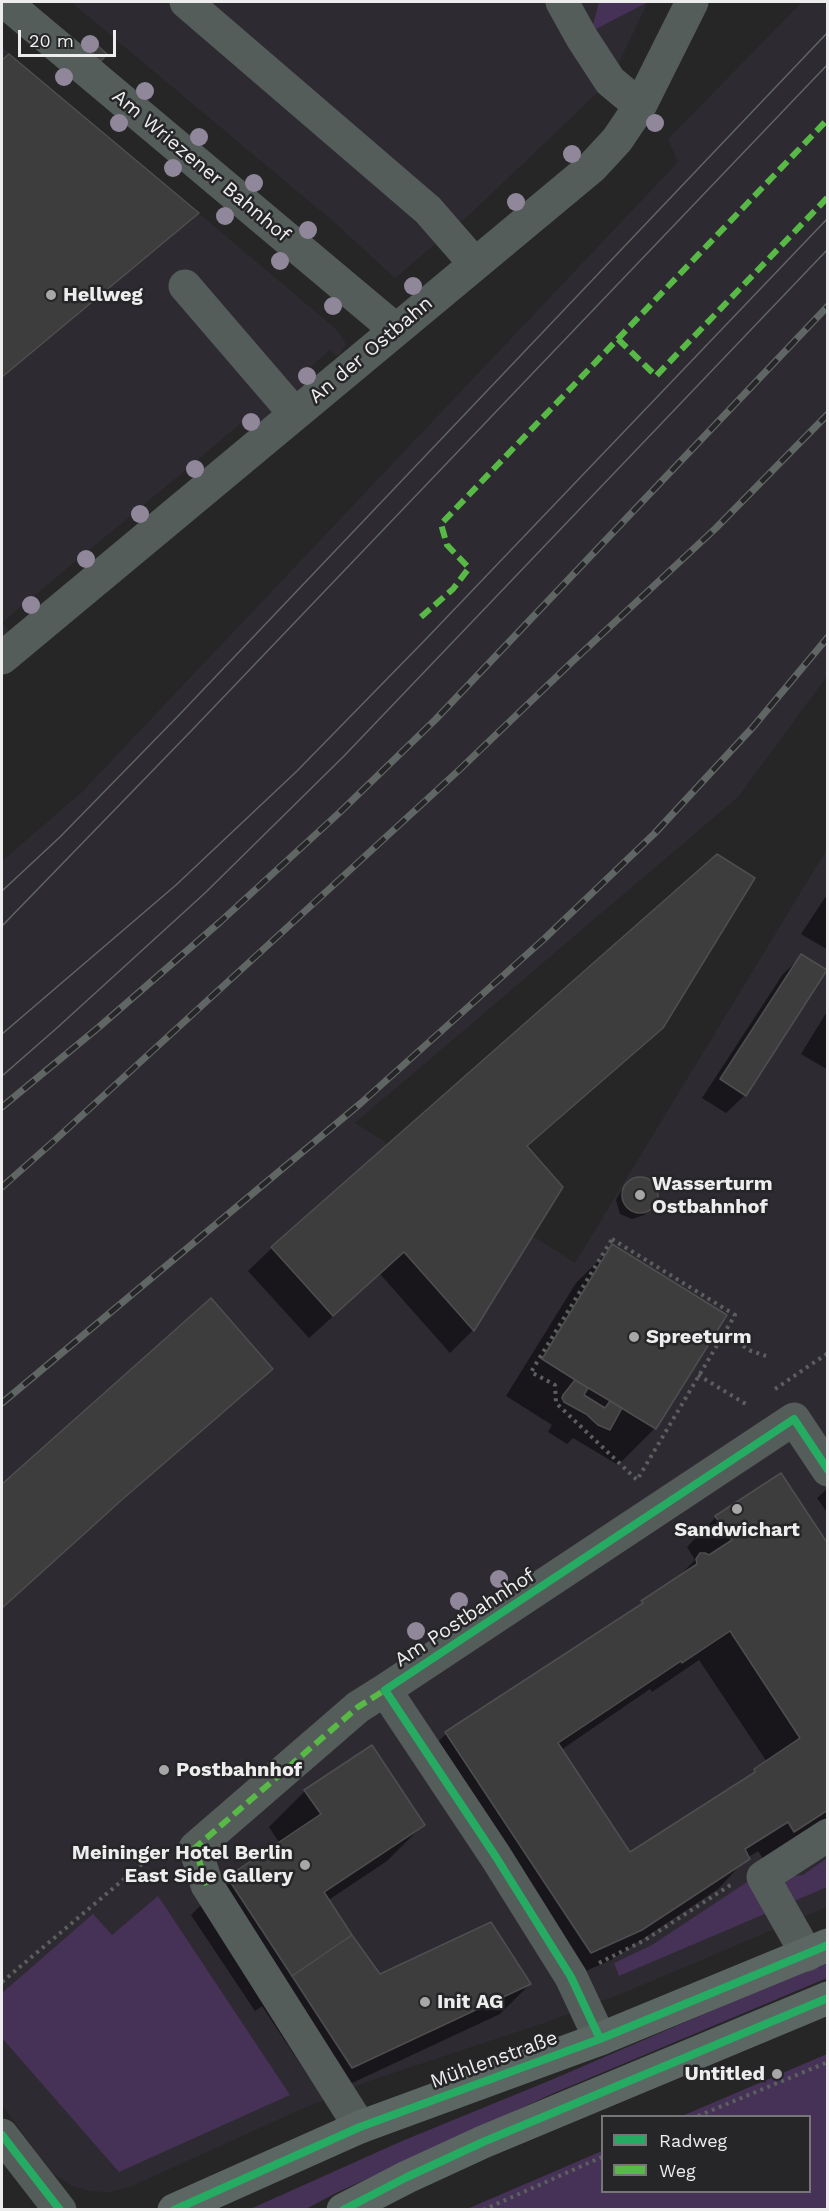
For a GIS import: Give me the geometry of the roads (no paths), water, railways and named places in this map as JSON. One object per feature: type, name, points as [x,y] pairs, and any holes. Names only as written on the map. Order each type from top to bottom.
[{"type":"main road","name":"Mühlenstraße","points":[[174,2210],[360,2127],[600,2039],[817,1950]]},
{"type":"main road","points":[[344,2210],[407,2177],[483,2142],[828,1998]]},
{"type":"street","name":"Am Wriezener Bahnhof","points":[[5,2],[396,330]]},
{"type":"street","points":[[186,2],[428,210],[475,264]]},
{"type":"street","points":[[562,2],[609,81],[640,106]]},
{"type":"street","name":"An der Ostbahn","points":[[2,658],[592,166],[617,140],[640,106],[692,2]]},
{"type":"street","points":[[185,286],[295,414]]},
{"type":"street","name":"Am Postbahnhof","points":[[360,2127],[207,1885],[195,1848],[358,1707],[794,1419],[828,1470]]},
{"type":"street","name":"Am Postbahnhof","points":[[385,1690],[496,1857],[571,1977],[600,2039]]},
{"type":"street","points":[[817,1950],[762,1877],[828,1835]]},
{"type":"street","points":[[2,2135],[60,2210]]},
{"type":"tram line","points":[[2,891],[60,837],[181,713],[828,32]]},
{"type":"tram line","points":[[2,926],[828,64]]},
{"type":"tram line","points":[[2,1034],[176,885],[297,771],[828,218]]},
{"type":"tram line","points":[[2,1076],[205,893],[344,756],[828,249]]},
{"type":"railway","points":[[2,1107],[220,922],[339,813],[435,720],[828,306]]},
{"type":"railway","points":[[2,1187],[458,771],[716,528],[828,414]]},
{"type":"railway","points":[[2,1403],[361,1103],[544,939],[654,834],[753,727],[828,637]]},
{"type":"place","name":"Hellweg","points":[[51,295]]},
{"type":"place","name":"Wasserturm Ostbahnhof","points":[[640,1195]]},
{"type":"place","name":"Spreeturm","points":[[634,1337]]},
{"type":"place","name":"Sandwichart","points":[[737,1509]]},
{"type":"place","name":"Postbahnhof","points":[[164,1770]]},
{"type":"place","name":"Meininger Hotel Berlin East Side Gallery","points":[[305,1865]]},
{"type":"place","name":"Init AG","points":[[425,2002]]},
{"type":"place","name":"Untitled","points":[[777,2074]]}]
